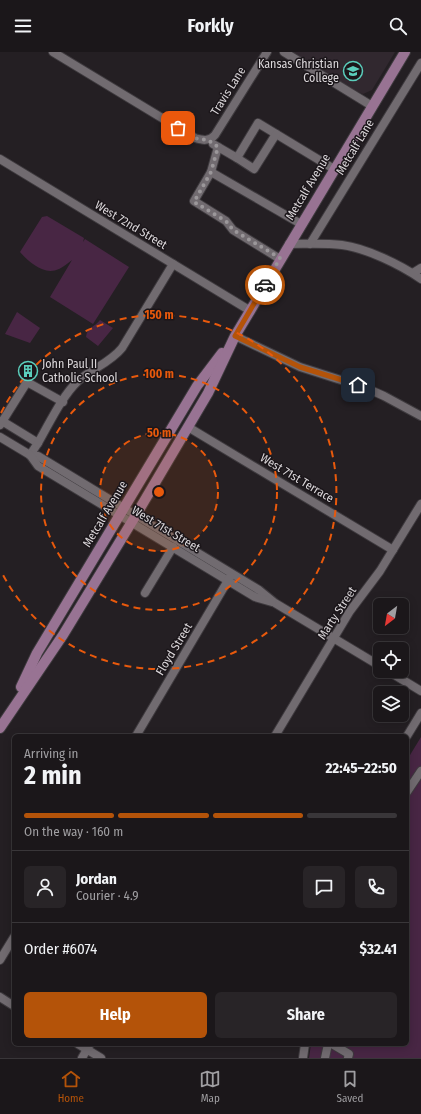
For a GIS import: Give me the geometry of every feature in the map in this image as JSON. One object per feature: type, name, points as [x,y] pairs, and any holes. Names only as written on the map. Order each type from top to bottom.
[{"type":"main road","name":"Metcalf Avenue","points":[[9,712],[63,636],[134,519],[208,393],[249,310],[405,52]]},
{"type":"main road","name":"Metcalf Avenue","points":[[0,728],[37,653],[197,386],[235,336]]},
{"type":"street","points":[[53,52],[194,138],[208,140],[254,169],[276,134]]},
{"type":"street","name":"Travis Lane","points":[[208,140],[212,138],[218,130],[267,52]]},
{"type":"street","points":[[284,52],[372,106]]},
{"type":"street","name":"Metcalf Lane","points":[[310,244],[421,63]]},
{"type":"street","points":[[237,158],[258,123],[334,169]]},
{"type":"street","points":[[218,147],[211,172],[194,202],[226,221],[233,230],[280,258]]},
{"type":"street","name":"West 72nd Street","points":[[0,160],[249,310]]},
{"type":"street","points":[[211,172],[301,224]]},
{"type":"street","points":[[289,244],[342,245],[358,249],[413,273],[421,279]]},
{"type":"street","points":[[30,455],[63,402],[79,380],[113,357],[122,348],[173,264]]},
{"type":"street","points":[[413,273],[421,268]]},
{"type":"street","points":[[235,336],[300,367],[378,393],[421,416]]},
{"type":"street","points":[[38,443],[1,423],[26,383],[30,382],[63,402]]},
{"type":"street","name":"West 71st Terrace","points":[[188,427],[393,550]]},
{"type":"street","name":"West 71st Street","points":[[0,437],[30,455],[38,456],[122,512],[230,577],[255,597],[274,603],[373,662]]},
{"type":"street","name":"Marty Street","points":[[276,734],[334,638],[393,550],[421,504]]},
{"type":"street","name":"West 71st Street","points":[[134,519],[173,547],[230,577]]},
{"type":"street","points":[[145,593],[173,547]]},
{"type":"street","name":"Floyd Street","points":[[137,734],[230,577]]},
{"type":"street","points":[[400,678],[421,691]]},
{"type":"street","points":[[408,734],[421,713]]},
{"type":"street","points":[[409,789],[421,771]]},
{"type":"street","points":[[0,960],[12,940]]},
{"type":"street","points":[[0,998],[12,1005]]},
{"type":"street","points":[[303,1058],[305,1046]]},
{"type":"street","points":[[325,1058],[328,1046]]},
{"type":"street","points":[[335,1046],[349,1054],[348,1058]]},
{"type":"street","points":[[82,1058],[88,1047],[101,1058]]},
{"type":"shaded area","name":"Kansas Christian College","points":[[291,52],[395,52],[372,90],[363,94]]},
{"type":"shaded area","points":[[47,216],[84,238],[83,242],[85,239],[129,267],[93,324],[50,297],[72,260],[59,269],[48,271],[32,264],[20,252],[42,217]]},
{"type":"shaded area","points":[[17,312],[40,328],[30,343],[5,334]]},
{"type":"shaded area","points":[[100,320],[113,328],[98,346],[86,337],[88,331]]},
{"type":"shaded area","points":[[421,737],[421,1058],[309,1058],[311,1046],[409,1046],[409,757]]},
{"type":"way so far","points":[[178,128],[194,138],[208,140],[218,147],[211,172],[194,202],[226,221],[233,230],[280,258],[265,285]]},
{"type":"place","name":"Kansas Christian College","points":[[353,71]]},
{"type":"place","name":"John Paul II Catholic School","points":[[28,371]]},
{"type":"route","points":[[265,285],[235,336],[272,355],[300,367],[358,385]]}]
